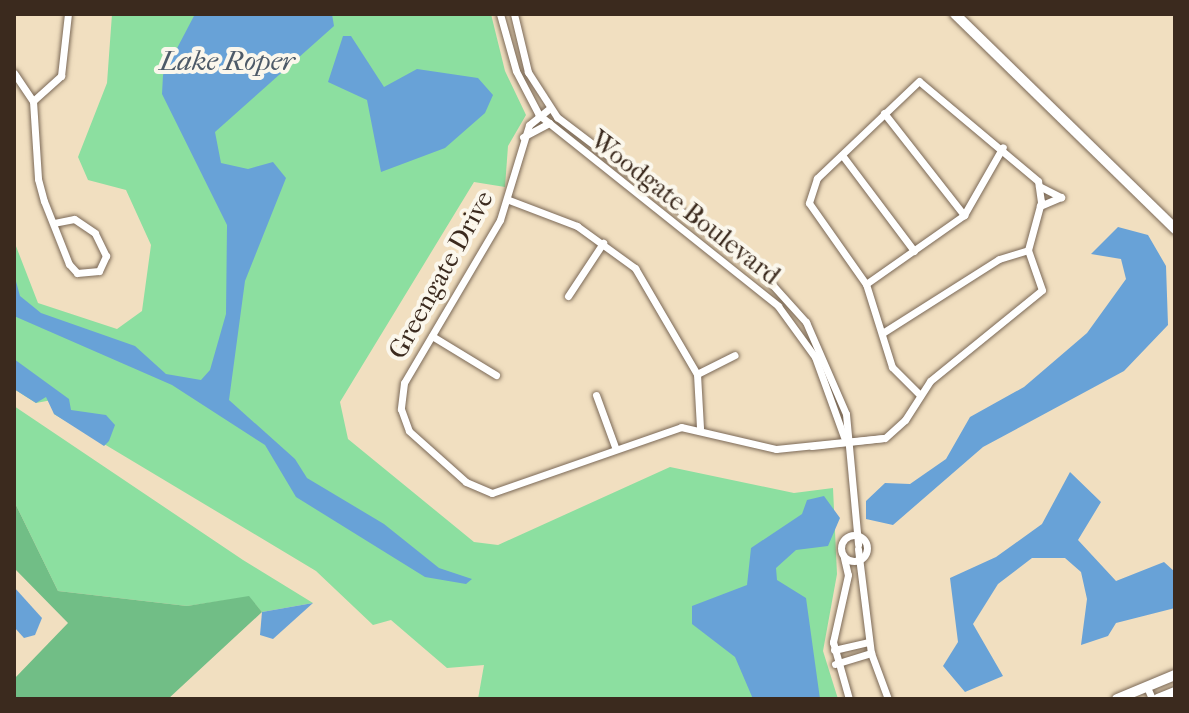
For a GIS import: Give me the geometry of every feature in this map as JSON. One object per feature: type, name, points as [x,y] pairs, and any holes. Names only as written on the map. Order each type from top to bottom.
[{"type":"street","points":[[33,101],[61,76],[68,14]]},
{"type":"street","name":"Woodgate Boulevard","points":[[500,14],[516,71],[547,124],[778,306],[815,357],[844,441]]},
{"type":"street","name":"Woodgate Boulevard","points":[[514,14],[528,72],[557,117],[783,293],[824,351],[846,414],[844,441],[869,642],[888,699]]},
{"type":"street","points":[[955,14],[1175,229]]},
{"type":"street","points":[[14,73],[33,101],[38,179],[54,223],[77,273],[99,271],[106,256],[95,233],[74,219],[54,223]]},
{"type":"street","points":[[920,395],[892,367],[884,332],[866,284],[809,203],[817,178],[912,84],[932,85],[1003,147],[1039,186],[1061,197],[1040,206]]},
{"type":"street","name":"Greengate Drive","points":[[550,108],[539,115],[523,137],[509,200],[399,395],[409,431],[466,482],[492,493],[520,489],[615,447]]},
{"type":"street","points":[[884,113],[964,215]]},
{"type":"street","points":[[523,137],[557,117]]},
{"type":"street","points":[[866,284],[964,215],[1003,147]]},
{"type":"street","points":[[842,155],[914,251]]},
{"type":"street","points":[[627,188],[634,178]]},
{"type":"street","points":[[596,395],[615,447],[660,430],[700,428],[776,449],[885,438],[920,395],[1040,297],[1028,250],[1040,206],[1039,186]]},
{"type":"street","points":[[509,200],[603,243],[649,288],[697,374],[700,428]]},
{"type":"street","points":[[568,296],[603,243]]},
{"type":"street","points":[[884,332],[999,259],[1028,250]]},
{"type":"street","points":[[432,336],[496,375]]},
{"type":"street","points":[[697,374],[735,355]]},
{"type":"street","points":[[844,558],[860,561],[867,546],[855,541],[840,546],[848,575],[834,650],[835,664],[849,699]]},
{"type":"street","points":[[834,650],[869,642]]},
{"type":"street","points":[[835,664],[871,653]]},
{"type":"street","points":[[1117,699],[1175,675]]},
{"type":"street","points":[[1147,687],[1155,699],[1175,692]]},
{"type":"green space","points":[[112,14],[491,14],[505,71],[526,115],[508,146],[505,187],[474,182],[340,402],[348,439],[474,542],[498,545],[670,467],[794,493],[833,488],[837,574],[823,651],[838,699],[478,699],[484,665],[447,668],[391,620],[373,625],[316,571],[54,414],[52,400],[36,403],[14,389],[14,241],[38,303],[117,329],[142,311],[151,245],[126,190],[88,180],[78,157],[107,83]]},
{"type":"green space","points":[[14,406],[243,560],[313,603],[262,612],[249,597],[187,606],[58,591],[14,501]]},
{"type":"green space","points":[[14,501],[58,591],[187,606],[249,596],[262,612],[168,699],[14,699],[14,679],[68,623],[14,568]]},
{"type":"water","name":"Lake Roper","points":[[195,14],[332,14],[334,26],[215,132],[221,163],[248,169],[273,162],[286,178],[245,281],[229,400],[295,459],[307,478],[384,524],[439,568],[472,579],[466,584],[425,577],[296,497],[265,445],[172,385],[14,316],[14,274],[20,296],[41,313],[135,346],[166,374],[201,380],[210,370],[226,314],[227,225],[162,94],[163,75]]},
{"type":"water","points":[[343,36],[351,36],[384,87],[417,69],[478,78],[493,95],[485,113],[445,148],[381,172],[367,100],[328,82]]},
{"type":"water","points":[[1118,227],[1148,235],[1166,266],[1168,325],[1124,371],[983,447],[893,525],[866,519],[866,501],[885,483],[910,484],[946,459],[970,417],[1024,387],[1087,333],[1126,279],[1121,259],[1091,254]]},
{"type":"water","points":[[14,359],[69,399],[71,410],[106,415],[115,425],[109,441],[104,446],[54,414],[46,397],[36,403],[14,389]]},
{"type":"water","points":[[1070,472],[1101,502],[1078,540],[1116,581],[1164,562],[1175,572],[1175,608],[1116,623],[1108,636],[1081,645],[1087,599],[1081,572],[1065,558],[1032,558],[998,584],[973,624],[1003,676],[965,692],[943,666],[958,642],[950,578],[996,557],[1042,524]]},
{"type":"water","points":[[824,496],[840,518],[828,546],[796,550],[776,568],[777,580],[806,598],[820,699],[753,699],[735,657],[692,624],[692,606],[747,585],[751,548],[802,514],[807,500]]},
{"type":"water","points":[[14,587],[42,618],[35,635],[24,638],[14,627]]},
{"type":"water","points":[[313,603],[273,639],[260,635],[262,612]]}]
